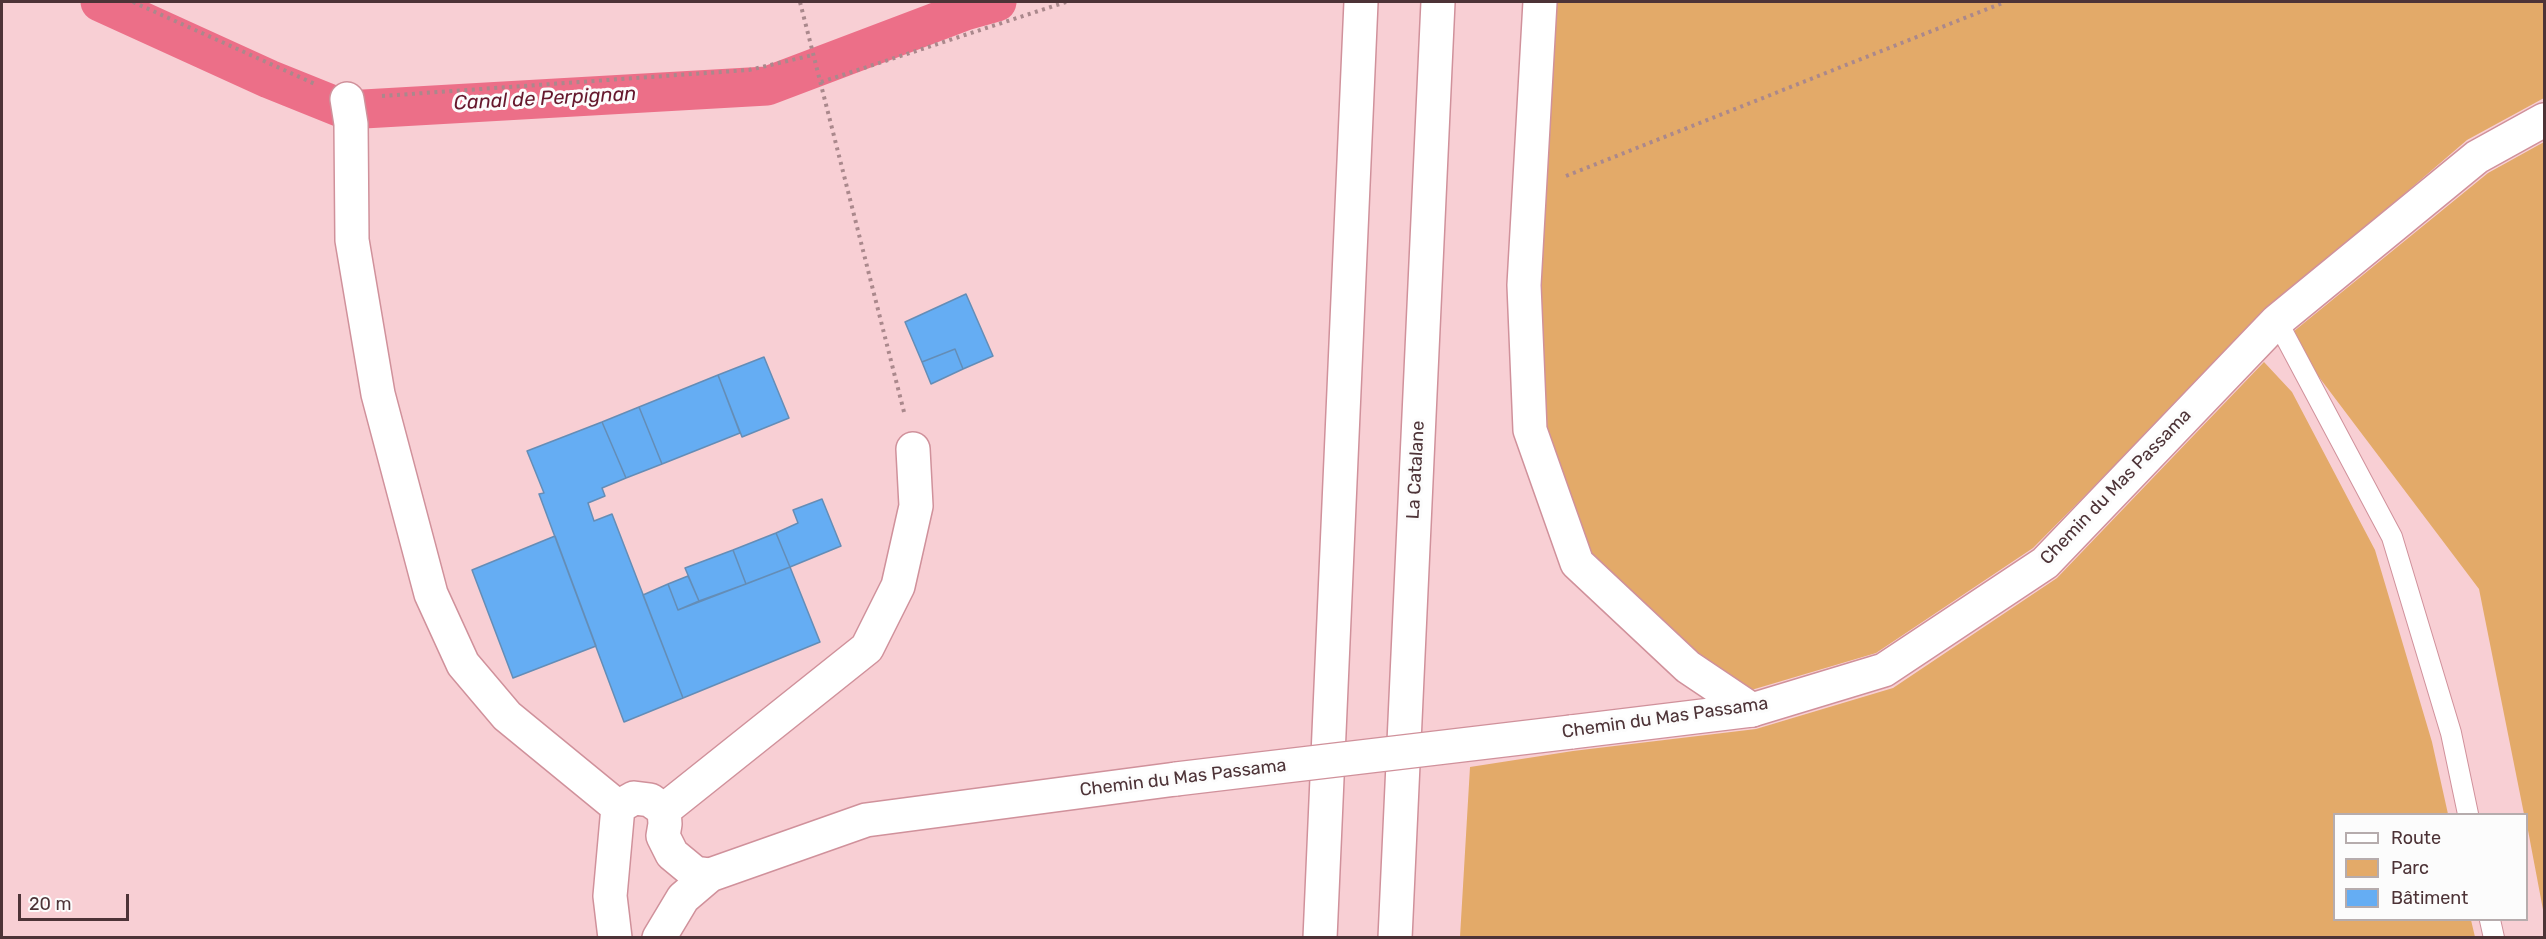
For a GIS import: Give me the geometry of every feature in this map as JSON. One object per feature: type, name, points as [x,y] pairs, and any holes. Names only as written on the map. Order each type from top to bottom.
[{"type":"main road","points":[[1320,938],[1361,2]]},
{"type":"main road","name":"La Catalane","points":[[1395,938],[1438,2]]},
{"type":"main road","points":[[1540,2],[1527,191],[1524,285],[1530,430],[1577,563],[1688,667],[1752,710]]},
{"type":"main road","points":[[349,111],[352,240],[374,372],[431,594],[463,664],[507,716],[618,807]]},
{"type":"main road","name":"Chemin du Mas Passama","points":[[659,938],[683,897],[710,876],[866,820],[1176,778],[1752,710],[1884,670],[2045,563],[2277,321],[2477,157],[2544,120]]},
{"type":"main road","points":[[664,810],[867,648],[898,586],[916,506],[913,449]]},
{"type":"main road","points":[[618,807],[634,798],[650,800],[664,810]]},
{"type":"main road","points":[[615,938],[610,896],[618,807]]},
{"type":"main road","points":[[664,810],[663,836],[672,854],[695,873],[710,876]]},
{"type":"lane","points":[[2277,321],[2392,537],[2451,733],[2468,813]]},
{"type":"lane","points":[[2490,921],[2494,938]]},
{"type":"path","points":[[132,2],[349,111],[749,70],[813,55]]},
{"type":"path","points":[[800,2],[913,449]]},
{"type":"path","points":[[821,82],[1066,2]]},
{"type":"path","points":[[1527,191],[2005,2]]},
{"type":"green space","points":[[1556,2],[2544,2],[2544,98],[2467,140],[2269,310],[2033,548],[1876,653],[1748,691],[1698,654],[1591,554],[1546,426],[1541,286],[1544,192]]},
{"type":"green space","points":[[2544,142],[2544,915],[2528,830],[2528,813],[2524,813],[2479,589],[2288,336],[2488,173]]},
{"type":"green space","points":[[2264,362],[2292,392],[2375,550],[2432,742],[2448,813],[2333,813],[2333,921],[2471,921],[2475,937],[1460,937],[1470,767],[1573,751],[1756,729],[1893,688],[2057,578]]},
{"type":"building","points":[[966,294],[993,356],[963,369],[955,349],[922,362],[905,322]]},
{"type":"building","points":[[955,349],[963,369],[931,384],[922,362]]},
{"type":"building","points":[[764,357],[789,418],[742,437],[718,375]]},
{"type":"building","points":[[718,375],[740,433],[662,464],[639,407]]},
{"type":"building","points":[[639,407],[662,464],[626,478],[602,422]]},
{"type":"building","points":[[602,422],[626,478],[602,488],[605,496],[588,503],[594,521],[612,514],[683,698],[624,722],[539,494],[544,493],[527,451]]},
{"type":"building","points":[[822,499],[841,546],[790,567],[776,533],[798,523],[793,510]]},
{"type":"building","points":[[776,533],[790,567],[746,584],[733,550]]},
{"type":"building","points":[[555,536],[596,646],[513,678],[472,570]]},
{"type":"building","points":[[733,550],[746,584],[699,601],[685,568]]},
{"type":"building","points":[[790,567],[820,642],[683,698],[643,595],[668,584],[678,610]]},
{"type":"building","points":[[688,576],[699,601],[678,610],[668,584]]},
{"type":"waterway","name":"Canal de Perpignan","points":[[100,2],[269,79],[346,110],[767,86],[965,11],[997,2]]}]
